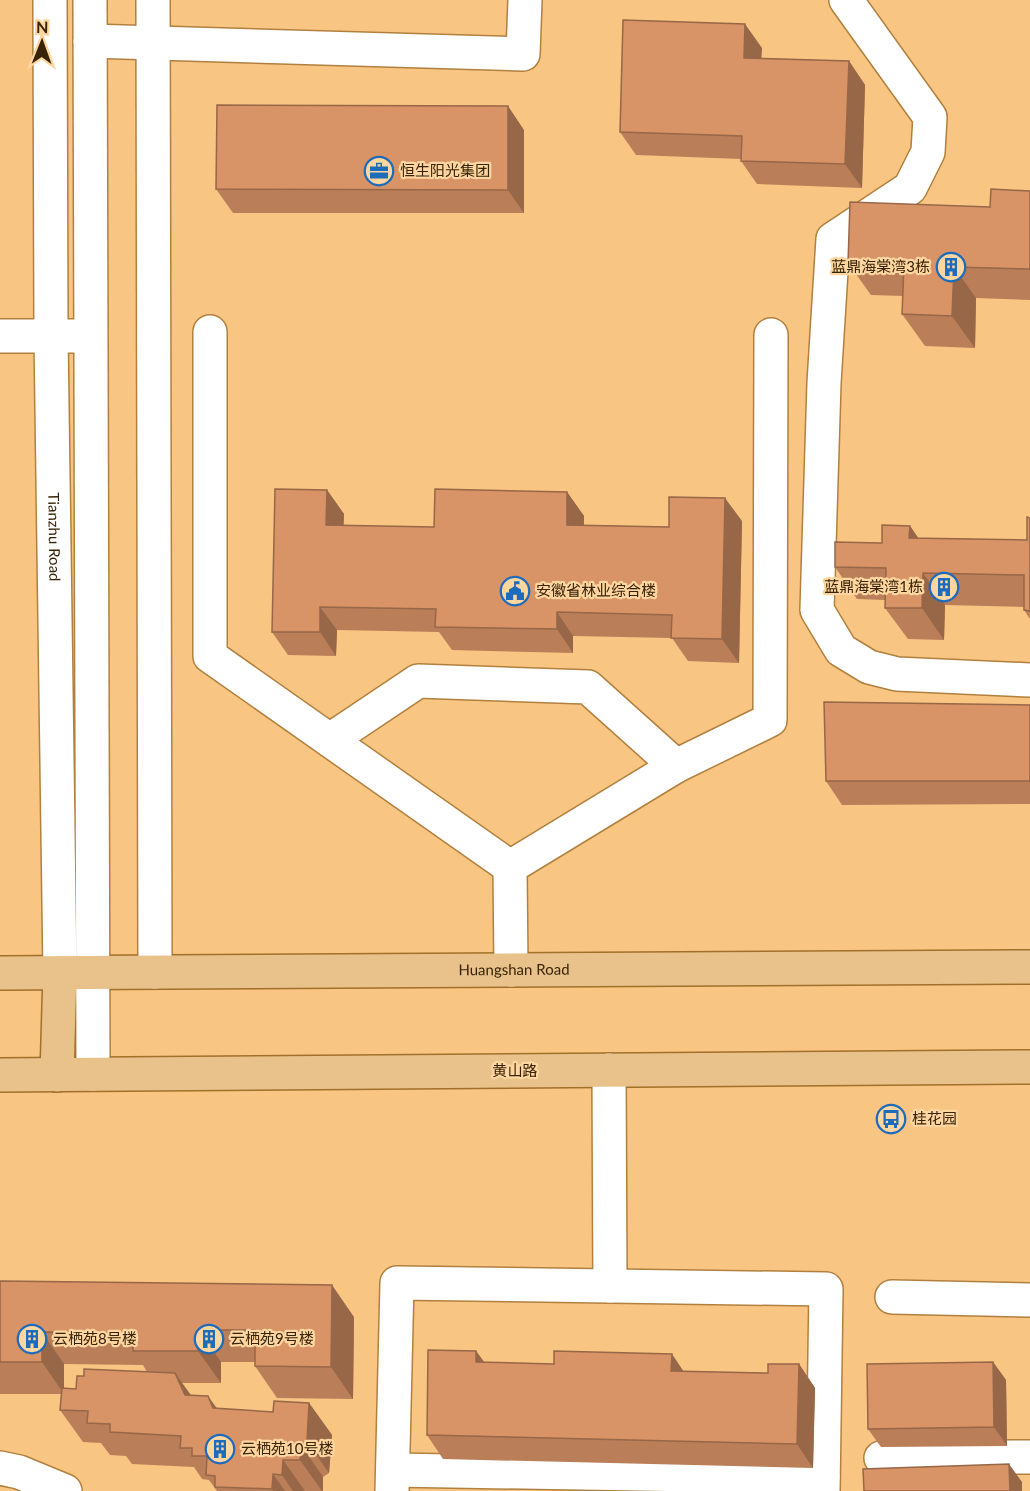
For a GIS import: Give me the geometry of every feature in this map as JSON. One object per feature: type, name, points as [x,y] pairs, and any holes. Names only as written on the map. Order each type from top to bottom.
[{"type":"main road","name":"Huangshan Road","points":[[0,973],[1030,966]]},
{"type":"main road","name":"Tianzhu Road","points":[[57,1075],[60,973]]},
{"type":"main road","name":"黄山路","points":[[0,1075],[1030,1067]]},
{"type":"street","name":"Tianzhu Road","points":[[50,0],[51,336],[60,973]]},
{"type":"street","points":[[90,0],[93,1074]]},
{"type":"street","points":[[153,0],[155,972]]},
{"type":"street","points":[[90,41],[523,54],[525,0]]},
{"type":"street","points":[[846,0],[930,117],[928,152],[910,189],[833,239],[824,383],[817,610],[841,650],[869,667],[897,674],[1030,680]]},
{"type":"street","points":[[210,332],[210,656],[510,867]]},
{"type":"street","points":[[510,867],[676,766],[770,720],[771,335]]},
{"type":"street","points":[[0,336],[91,336]]},
{"type":"street","points":[[330,740],[418,681],[588,687],[676,766]]},
{"type":"street","points":[[510,867],[511,970]]},
{"type":"street","points":[[609,1070],[610,1286]]},
{"type":"street","points":[[397,1283],[610,1286],[826,1289],[823,1484],[393,1480],[397,1283]]},
{"type":"street","points":[[892,1297],[1030,1300]]},
{"type":"street","points":[[881,1458],[1030,1457]]},
{"type":"street","points":[[0,1468],[19,1472],[65,1491]]},
{"type":"building","points":[[623,20],[745,24],[744,58],[849,61],[845,164],[741,161],[742,136],[620,132]]},
{"type":"building","name":"恒生阳光集团","points":[[217,105],[508,106],[508,190],[216,189]]},
{"type":"building","points":[[991,189],[1030,191],[1030,269],[954,267],[952,316],[902,314],[904,265],[848,263],[850,202],[990,207]]},
{"type":"building","name":"安徽省林业综合楼","points":[[275,489],[327,490],[326,525],[434,527],[435,489],[567,492],[567,525],[669,527],[669,497],[725,498],[722,639],[671,638],[672,615],[557,612],[557,629],[435,627],[436,609],[320,607],[320,632],[272,632]]},
{"type":"building","points":[[1027,517],[1030,518],[1030,611],[1024,610],[1024,575],[923,573],[922,608],[885,608],[886,568],[835,567],[835,542],[882,543],[882,525],[910,526],[909,538],[1027,540]]},
{"type":"building","points":[[824,702],[1030,705],[1030,781],[826,781]]},
{"type":"building","points":[[0,1281],[332,1285],[331,1367],[255,1366],[255,1330],[199,1330],[198,1351],[133,1351],[133,1333],[42,1332],[42,1362],[0,1362]]},
{"type":"building","points":[[428,1350],[476,1351],[476,1362],[554,1364],[554,1351],[672,1354],[671,1371],[768,1373],[768,1364],[799,1364],[797,1444],[427,1435]]},
{"type":"building","points":[[993,1362],[994,1427],[868,1429],[867,1364]]},
{"type":"building","points":[[84,1369],[175,1373],[185,1395],[208,1396],[213,1408],[273,1412],[274,1401],[309,1403],[307,1441],[301,1445],[300,1460],[283,1460],[282,1475],[273,1474],[272,1489],[215,1487],[215,1476],[206,1475],[207,1456],[192,1456],[192,1448],[180,1448],[181,1436],[110,1432],[110,1424],[87,1423],[88,1411],[60,1410],[62,1388],[76,1389],[77,1376],[84,1376]]},
{"type":"building","points":[[1009,1464],[1010,1491],[864,1491],[863,1469]]},
{"type":"place","name":"恒生阳光集团","points":[[379,171]]},
{"type":"place","name":"蓝鼎海棠湾3栋","points":[[951,267]]},
{"type":"place","name":"蓝鼎海棠湾1栋","points":[[944,587]]},
{"type":"place","name":"安徽省林业综合楼","points":[[515,591]]},
{"type":"place","name":"桂花园","points":[[891,1119]]},
{"type":"place","name":"云栖苑8号楼","points":[[32,1339]]},
{"type":"place","name":"云栖苑9号楼","points":[[209,1339]]},
{"type":"place","name":"云栖苑10号楼","points":[[220,1449]]}]
